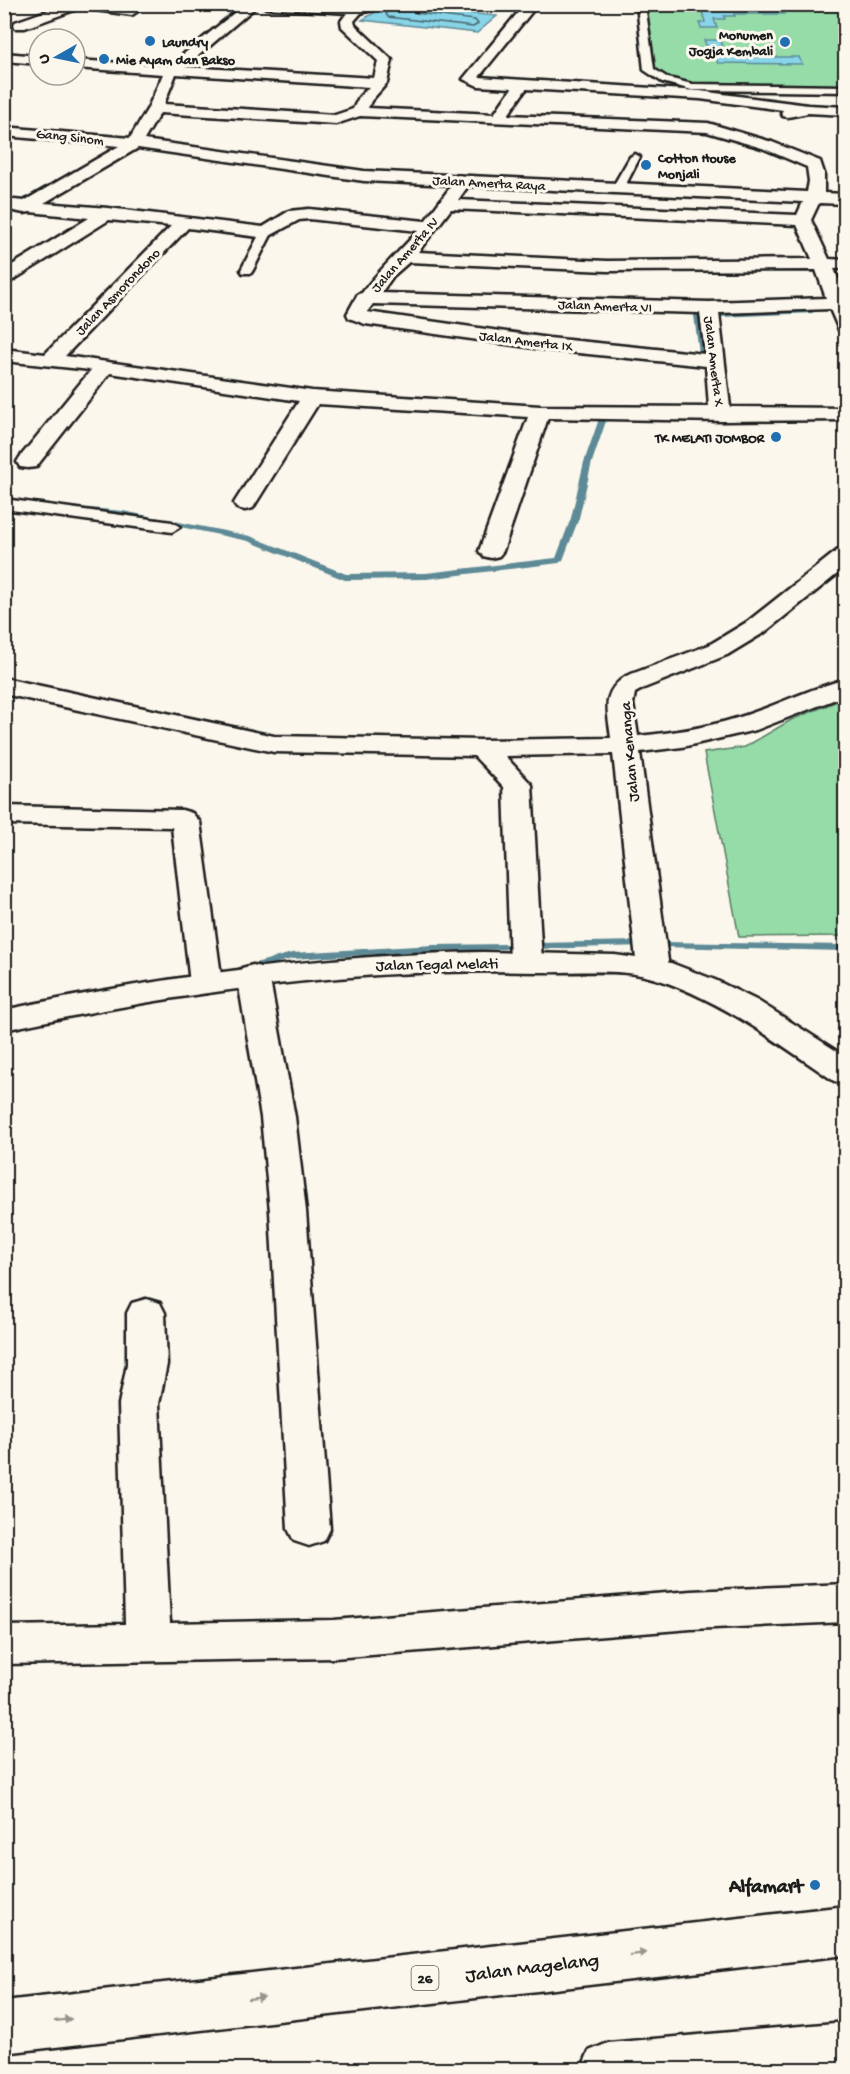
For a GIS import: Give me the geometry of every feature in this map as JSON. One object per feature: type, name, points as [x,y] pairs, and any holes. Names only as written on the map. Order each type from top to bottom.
[{"type":"main road","points":[[4,220],[135,143],[155,108],[171,71],[253,4]]},
{"type":"main road","points":[[266,4],[357,10],[378,4]]},
{"type":"main road","points":[[532,4],[470,79],[478,82],[700,95],[808,109],[846,111]]},
{"type":"main road","points":[[20,25],[76,5],[137,8]]},
{"type":"main road","points":[[107,23],[137,8]]},
{"type":"main road","points":[[357,10],[347,21],[349,27],[385,60],[380,82],[364,100],[359,112]]},
{"type":"main road","points":[[4,16],[34,19]]},
{"type":"main road","points":[[4,57],[27,59]]},
{"type":"main road","points":[[87,64],[171,71],[380,82]]},
{"type":"main road","points":[[498,119],[522,85]]},
{"type":"main road","points":[[155,108],[336,120],[359,112],[628,123],[719,130],[767,145],[814,164],[819,179],[815,197],[802,220]]},
{"type":"main road","points":[[766,118],[808,109]]},
{"type":"main road","points":[[719,130],[747,123]]},
{"type":"main road","name":"Gang Sinom","points":[[4,131],[135,143]]},
{"type":"main road","name":"Jalan Amerta Raya","points":[[135,143],[364,177],[846,199]]},
{"type":"main road","name":"Jalan Amerta IV","points":[[365,298],[387,272],[405,257],[463,181]]},
{"type":"main road","points":[[4,204],[108,213],[266,233],[295,216],[309,214],[430,227]]},
{"type":"main road","points":[[446,204],[595,219],[802,220]]},
{"type":"main road","points":[[4,278],[108,213]]},
{"type":"main road","points":[[802,220],[842,303],[846,326]]},
{"type":"main road","name":"Jalan Asmorondono","points":[[50,360],[184,222]]},
{"type":"main road","points":[[601,246],[607,266]]},
{"type":"main road","points":[[405,257],[607,266],[846,264]]},
{"type":"main road","name":"Jalan Amerta VI","points":[[365,298],[709,308],[842,303]]},
{"type":"main road","name":"Jalan Amerta IX","points":[[365,298],[356,314],[365,318],[549,344],[716,361]]},
{"type":"main road","name":"Jalan Amerta X","points":[[709,308],[716,361],[718,403],[723,415]]},
{"type":"main road","points":[[4,355],[105,366],[312,397],[540,412],[723,415],[846,414]]},
{"type":"main road","points":[[27,462],[105,366]]},
{"type":"main road","points":[[245,503],[312,397]]},
{"type":"main road","points":[[490,551],[540,412]]},
{"type":"main road","name":"Jalan Kenanga","points":[[652,968],[620,704],[623,690],[635,682],[718,650],[756,627],[846,555]]},
{"type":"main road","points":[[5,687],[274,744],[481,748],[626,746],[688,737],[747,724],[846,687]]},
{"type":"main road","points":[[481,748],[518,785],[526,962]]},
{"type":"main road","points":[[4,815],[182,819],[186,822],[206,983]]},
{"type":"main road","name":"Jalan Tegal Melati","points":[[4,1020],[254,975],[431,960],[652,968],[698,983],[754,1011],[846,1073]]},
{"type":"main road","points":[[254,975],[278,1117],[284,1176],[309,1529]]},
{"type":"main road","points":[[146,1312],[147,1364],[139,1404],[148,1642]]},
{"type":"main road","points":[[4,1645],[334,1639],[691,1610],[846,1603]]},
{"type":"main road","name":"Jalan Magelang","points":[[4,2026],[846,1930]]},
{"type":"main road","points":[[608,2070],[846,2048]]},
{"type":"lane","points":[[641,4],[649,70],[665,80],[692,87],[846,89]]},
{"type":"lane","points":[[618,188],[635,157]]},
{"type":"lane","points":[[248,270],[266,233]]},
{"type":"lane","points":[[4,504],[172,527]]},
{"type":"green space","points":[[645,5],[845,5],[845,87],[692,85],[668,79],[656,70]]},
{"type":"green space","points":[[845,698],[845,936],[739,937],[704,753],[745,747],[791,720]]},
{"type":"water","points":[[387,5],[497,16],[477,33],[362,20]]},
{"type":"water","points":[[701,8],[781,9],[784,14],[734,14],[735,16],[724,16],[725,19],[714,19],[717,28],[701,28],[699,23],[705,22]]},
{"type":"water","points":[[704,40],[720,40],[725,51],[746,54],[748,57],[799,57],[802,64],[718,63],[712,48],[707,47]]},
{"type":"waterway","points":[[703,354],[696,316],[811,312]]},
{"type":"waterway","points":[[56,507],[123,513],[250,539],[345,577],[426,576],[559,560],[575,518],[588,462],[603,419],[619,418]]},
{"type":"waterway","points":[[536,946],[640,944]]},
{"type":"waterway","points":[[663,945],[846,948]]},
{"type":"waterway","points":[[241,970],[292,956],[434,948],[507,947]]},
{"type":"place","name":"Laundry","points":[[150,41]]},
{"type":"place","name":"Monumen Jogja Kembali","points":[[785,42]]},
{"type":"place","name":"Mie Ayam dan Bakso","points":[[104,59]]},
{"type":"place","name":"Cotton House Monjali","points":[[646,165]]},
{"type":"place","name":"TK MELATI JOMBOR","points":[[776,437]]},
{"type":"place","name":"Alfamart","points":[[815,1885]]}]
